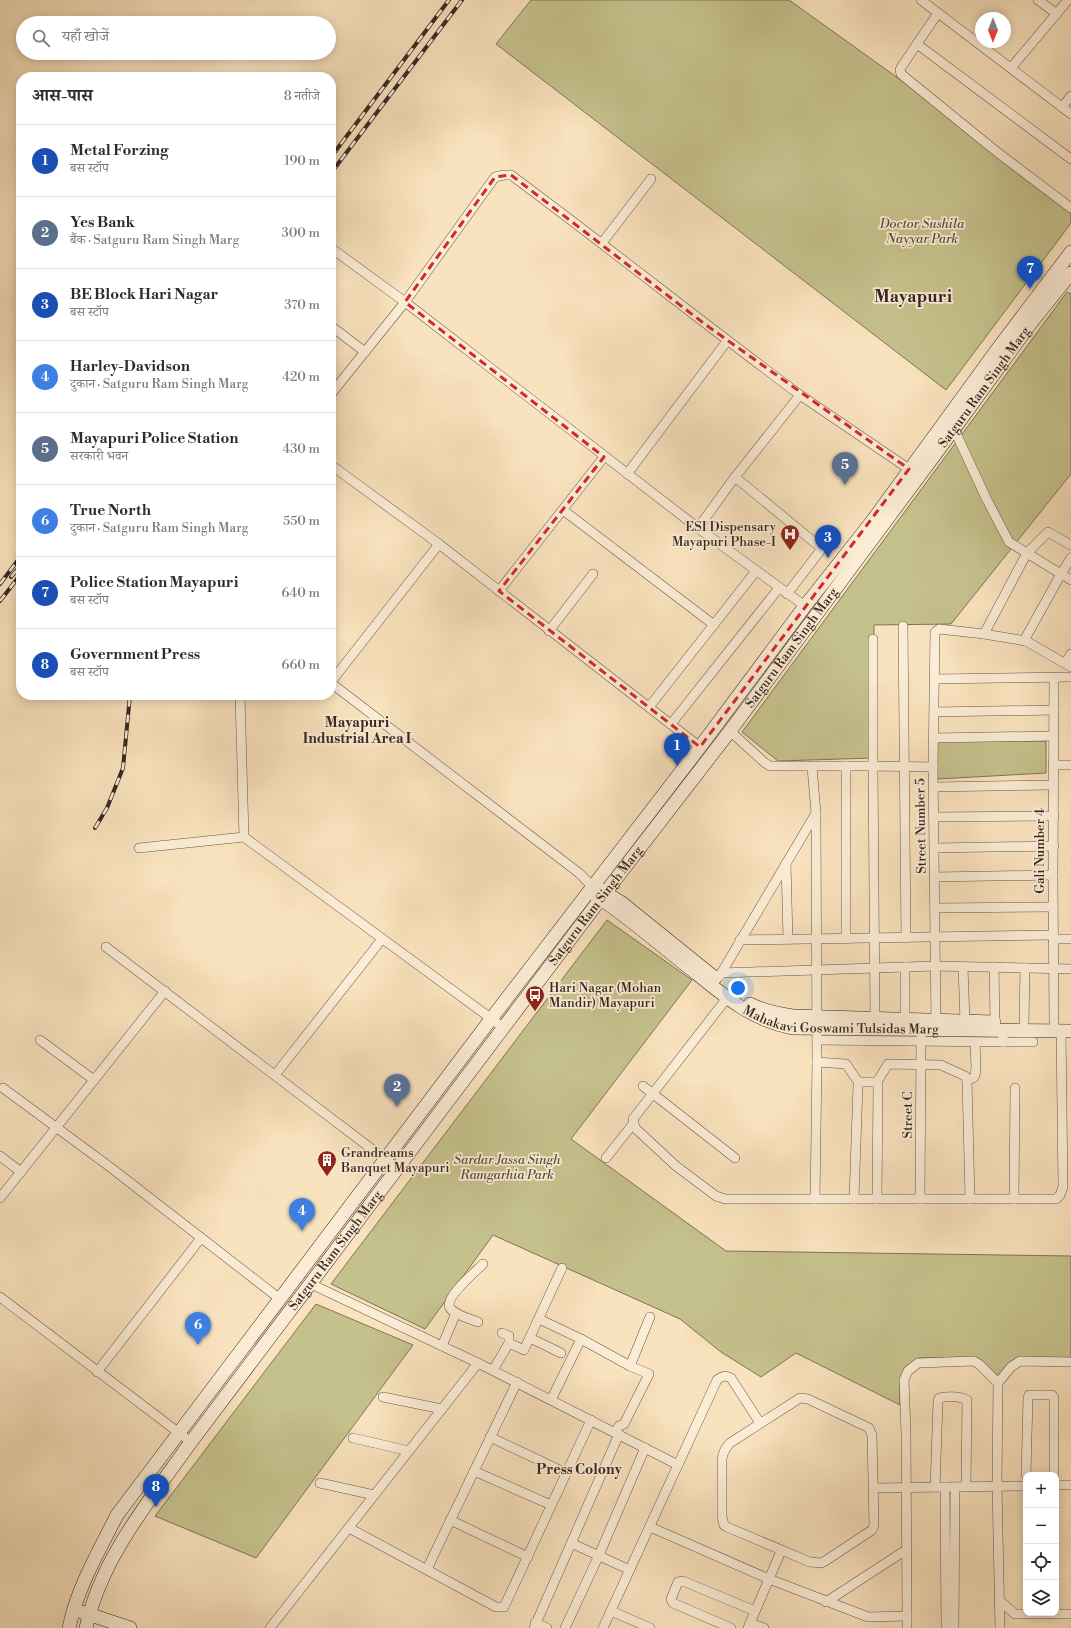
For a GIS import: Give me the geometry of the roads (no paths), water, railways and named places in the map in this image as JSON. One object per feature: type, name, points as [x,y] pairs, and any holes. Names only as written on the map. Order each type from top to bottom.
[{"type":"main road","name":"Satguru Ram Singh Marg","points":[[86,1628],[89,1614],[100,1583],[131,1527],[191,1442],[504,1028],[596,890],[700,747],[805,606],[873,520],[999,346],[1071,252]]},
{"type":"main road","name":"Satguru Ram Singh Marg","points":[[69,1628],[72,1610],[86,1577],[117,1515],[491,1019],[596,890],[730,731],[1031,323],[1071,273]]},
{"type":"main road","name":"Mahakavi Goswami Tulsidas Marg","points":[[596,890],[622,904],[720,976],[745,1001],[760,1009],[782,1015],[817,1029],[875,1019],[905,1020],[922,1031]]},
{"type":"main road","name":"Mahakavi Goswami Tulsidas Marg","points":[[596,890],[726,998],[751,1014],[770,1023],[792,1028],[922,1031],[1000,1032],[1064,1028]]},
{"type":"main road","name":"Mahakavi Goswami Tulsidas Marg","points":[[922,1031],[936,1020],[965,1021],[1000,1032],[1024,1023],[1064,1028]]},
{"type":"main road","points":[[72,1610],[89,1614],[130,1628]]},
{"type":"street","points":[[921,0],[1071,114]]},
{"type":"street","points":[[1038,0],[1057,14]]},
{"type":"street","points":[[1011,68],[1068,0]]},
{"type":"street","points":[[938,13],[902,66],[900,70],[901,74],[997,152],[1071,208]]},
{"type":"street","points":[[918,44],[1071,159]]},
{"type":"street","points":[[1062,107],[1071,96]]},
{"type":"street","points":[[336,387],[405,302],[495,177],[511,175],[602,243],[726,341],[800,395],[909,469]]},
{"type":"street","points":[[602,243],[651,179]]},
{"type":"street","points":[[336,252],[405,302],[604,457],[805,606]]},
{"type":"street","points":[[336,330],[365,352]]},
{"type":"street","points":[[627,474],[726,341]]},
{"type":"street","points":[[698,528],[735,477],[800,395]]},
{"type":"street","points":[[954,429],[1008,542],[1071,580]]},
{"type":"street","points":[[499,591],[604,457]]},
{"type":"street","points":[[336,468],[439,544],[700,747]]},
{"type":"street","points":[[735,477],[820,547],[820,551],[787,594]]},
{"type":"street","points":[[563,510],[714,625]]},
{"type":"street","points":[[1071,545],[1048,532],[1027,553],[984,634],[1026,641],[1068,665],[1071,654]]},
{"type":"street","points":[[336,676],[439,544]]},
{"type":"street","points":[[1026,641],[1026,637],[1060,574],[1071,558]]},
{"type":"street","points":[[649,708],[756,571]]},
{"type":"street","points":[[549,630],[593,574]]},
{"type":"street","points":[[671,724],[779,588]]},
{"type":"street","points":[[903,626],[906,938]]},
{"type":"street","name":"Street Number 5","points":[[936,1020],[933,767],[935,679],[934,632],[939,629],[984,634]]},
{"type":"street","points":[[873,639],[875,1019]]},
{"type":"street","points":[[935,679],[1071,677]]},
{"type":"street","name":"Gali Number 4","points":[[633,1124],[635,1128],[676,1166],[720,1198],[1056,1199],[1062,1192],[1064,1028],[1053,969],[1052,876],[1054,846],[1054,678]]},
{"type":"street","points":[[336,686],[579,873],[596,890]]},
{"type":"street","points":[[240,700],[244,837]]},
{"type":"street","points":[[934,712],[1054,710]]},
{"type":"street","points":[[730,731],[770,766],[933,767]]},
{"type":"street","points":[[934,738],[1054,736]]},
{"type":"street","points":[[1053,765],[1071,765]]},
{"type":"street","points":[[846,766],[846,939]]},
{"type":"street","points":[[812,767],[816,813],[817,1062],[815,1198]]},
{"type":"street","points":[[934,787],[1053,785]]},
{"type":"street","points":[[720,976],[816,813]]},
{"type":"street","points":[[934,817],[1054,816]]},
{"type":"street","points":[[139,848],[244,837],[504,1028]]},
{"type":"street","points":[[934,848],[1054,846]]},
{"type":"street","points":[[786,863],[788,939]]},
{"type":"street","points":[[935,877],[1052,876]]},
{"type":"street","points":[[935,908],[1053,906]]},
{"type":"street","points":[[740,940],[936,937],[1053,937],[1071,939]]},
{"type":"street","points":[[275,1075],[382,939]]},
{"type":"street","points":[[106,947],[398,1169]]},
{"type":"street","points":[[720,976],[875,967],[936,966],[1071,969]]},
{"type":"street","points":[[905,967],[905,1020]]},
{"type":"street","points":[[963,967],[965,1021]]},
{"type":"street","points":[[994,967],[1000,1032]]},
{"type":"street","points":[[1024,1023],[1025,968]]},
{"type":"street","points":[[0,1198],[165,991]]},
{"type":"street","points":[[606,1158],[617,1141],[633,1124],[633,1119],[653,1092],[726,998]]},
{"type":"street","points":[[922,1031],[975,1042],[1000,1032],[1033,1042]]},
{"type":"street","name":"Street C","points":[[920,1199],[922,1031]]},
{"type":"street","points":[[40,1040],[94,1080]]},
{"type":"street","points":[[967,1080],[973,1078],[975,1073],[975,1042]]},
{"type":"street","points":[[817,1062],[846,1064],[859,1083],[854,1199]]},
{"type":"street","points":[[877,1199],[877,1082],[888,1064],[921,1064],[941,1065],[965,1076],[967,1080],[970,1199]]},
{"type":"street","points":[[859,1083],[877,1082]]},
{"type":"street","points":[[644,1086],[735,1158]]},
{"type":"street","points":[[3,1088],[280,1299]]},
{"type":"street","points":[[1014,1199],[1015,1088]]},
{"type":"street","points":[[0,1156],[21,1172]]},
{"type":"street","points":[[97,1372],[201,1238]]},
{"type":"street","points":[[478,1322],[456,1312],[449,1306],[450,1299],[483,1264]]},
{"type":"street","points":[[509,1343],[524,1350],[562,1268]]},
{"type":"street","points":[[311,1284],[494,1370],[678,1465]]},
{"type":"street","points":[[0,1297],[191,1442]]},
{"type":"street","points":[[442,1346],[456,1312]]},
{"type":"street","points":[[630,1366],[650,1317]]},
{"type":"street","points":[[539,1319],[581,1339],[630,1366],[649,1374],[624,1424],[619,1426],[535,1626],[547,1628]]},
{"type":"street","points":[[494,1370],[509,1343],[509,1336],[502,1333]]},
{"type":"street","points":[[530,1338],[561,1353]]},
{"type":"street","points":[[552,1400],[581,1339]]},
{"type":"street","points":[[907,1628],[906,1434],[904,1380],[908,1371],[918,1363],[974,1361],[998,1383]]},
{"type":"street","points":[[1000,1628],[997,1486],[998,1383],[1011,1367],[1020,1361],[1068,1364]]},
{"type":"street","points":[[270,1628],[478,1363]]},
{"type":"street","points":[[603,1628],[717,1380],[721,1377],[727,1376],[731,1378],[760,1424]]},
{"type":"street","points":[[427,1569],[517,1382]]},
{"type":"street","points":[[1026,1472],[1029,1395],[1052,1395],[1054,1398],[1054,1472]]},
{"type":"street","points":[[383,1397],[442,1409]]},
{"type":"street","points":[[804,1398],[869,1428],[872,1435],[873,1488],[874,1525],[872,1530],[821,1563],[810,1562],[727,1527],[723,1521],[723,1452],[730,1443],[796,1400],[804,1398]]},
{"type":"street","points":[[946,1628],[940,1487],[939,1398],[963,1398],[967,1400],[966,1487]]},
{"type":"street","points":[[349,1528],[500,1608],[506,1604],[591,1420]]},
{"type":"street","points":[[490,1437],[566,1474]]},
{"type":"street","points":[[353,1438],[409,1451]]},
{"type":"street","points":[[565,1628],[599,1555],[645,1448]]},
{"type":"street","points":[[474,1471],[551,1505]]},
{"type":"street","points":[[320,1483],[374,1495]]},
{"type":"street","points":[[1059,1485],[1071,1485]]},
{"type":"street","points":[[873,1488],[1023,1486]]},
{"type":"street","points":[[954,1628],[955,1487]]},
{"type":"street","points":[[450,1520],[528,1557]]},
{"type":"street","points":[[650,1527],[769,1579],[868,1617],[907,1616]]},
{"type":"street","points":[[571,1543],[630,1570]]},
{"type":"street","points":[[826,1602],[906,1550]]},
{"type":"street","points":[[764,1628],[749,1625],[781,1551]]},
{"type":"street","points":[[731,1628],[673,1603],[671,1599],[678,1582],[684,1581],[755,1611]]},
{"type":"street","points":[[999,1600],[1015,1614],[1071,1614]]},
{"type":"street","points":[[611,1611],[650,1628]]},
{"type":"railway","points":[[336,150],[449,0]]},
{"type":"railway","points":[[336,166],[462,0]]},
{"type":"railway","points":[[0,584],[16,563]]},
{"type":"railway","points":[[11,577],[16,571]]},
{"type":"railway","points":[[0,601],[16,580]]},
{"type":"railway","points":[[95,828],[107,808],[123,768],[130,700]]},
{"type":"place","name":"Police Station Mayapuri","points":[[1030,289]]},
{"type":"place","name":"Mayapuri Police Station","points":[[845,485]]},
{"type":"place","name":"ESI Dispensary Mayapuri Phase-I","points":[[790,551]]},
{"type":"place","name":"BE Block Hari Nagar","points":[[828,558]]},
{"type":"place","name":"Metal Forzing","points":[[677,766]]},
{"type":"place","name":"Hari Nagar (Mohan Mandir) Mayapuri","points":[[535,1012]]},
{"type":"place","name":"Yes Bank","points":[[397,1107]]},
{"type":"place","name":"Grandreams Banquet Mayapuri","points":[[327,1177]]},
{"type":"place","name":"Harley-Davidson","points":[[302,1231]]},
{"type":"place","name":"True North","points":[[198,1345]]},
{"type":"place","name":"Government Press","points":[[156,1507]]},
{"type":"district","name":"Mayapuri","points":[[913,297]]},
{"type":"district","name":"Mayapuri Industrial Area I","points":[[357,732]]},
{"type":"district","name":"Press Colony","points":[[579,1470]]},
{"type":"park label","name":"Doctor Sushila Nayyar Park","points":[[922,232]]},
{"type":"park label","name":"Sardar Jassa Singh Ramgarhia Park","points":[[507,1168]]}]
